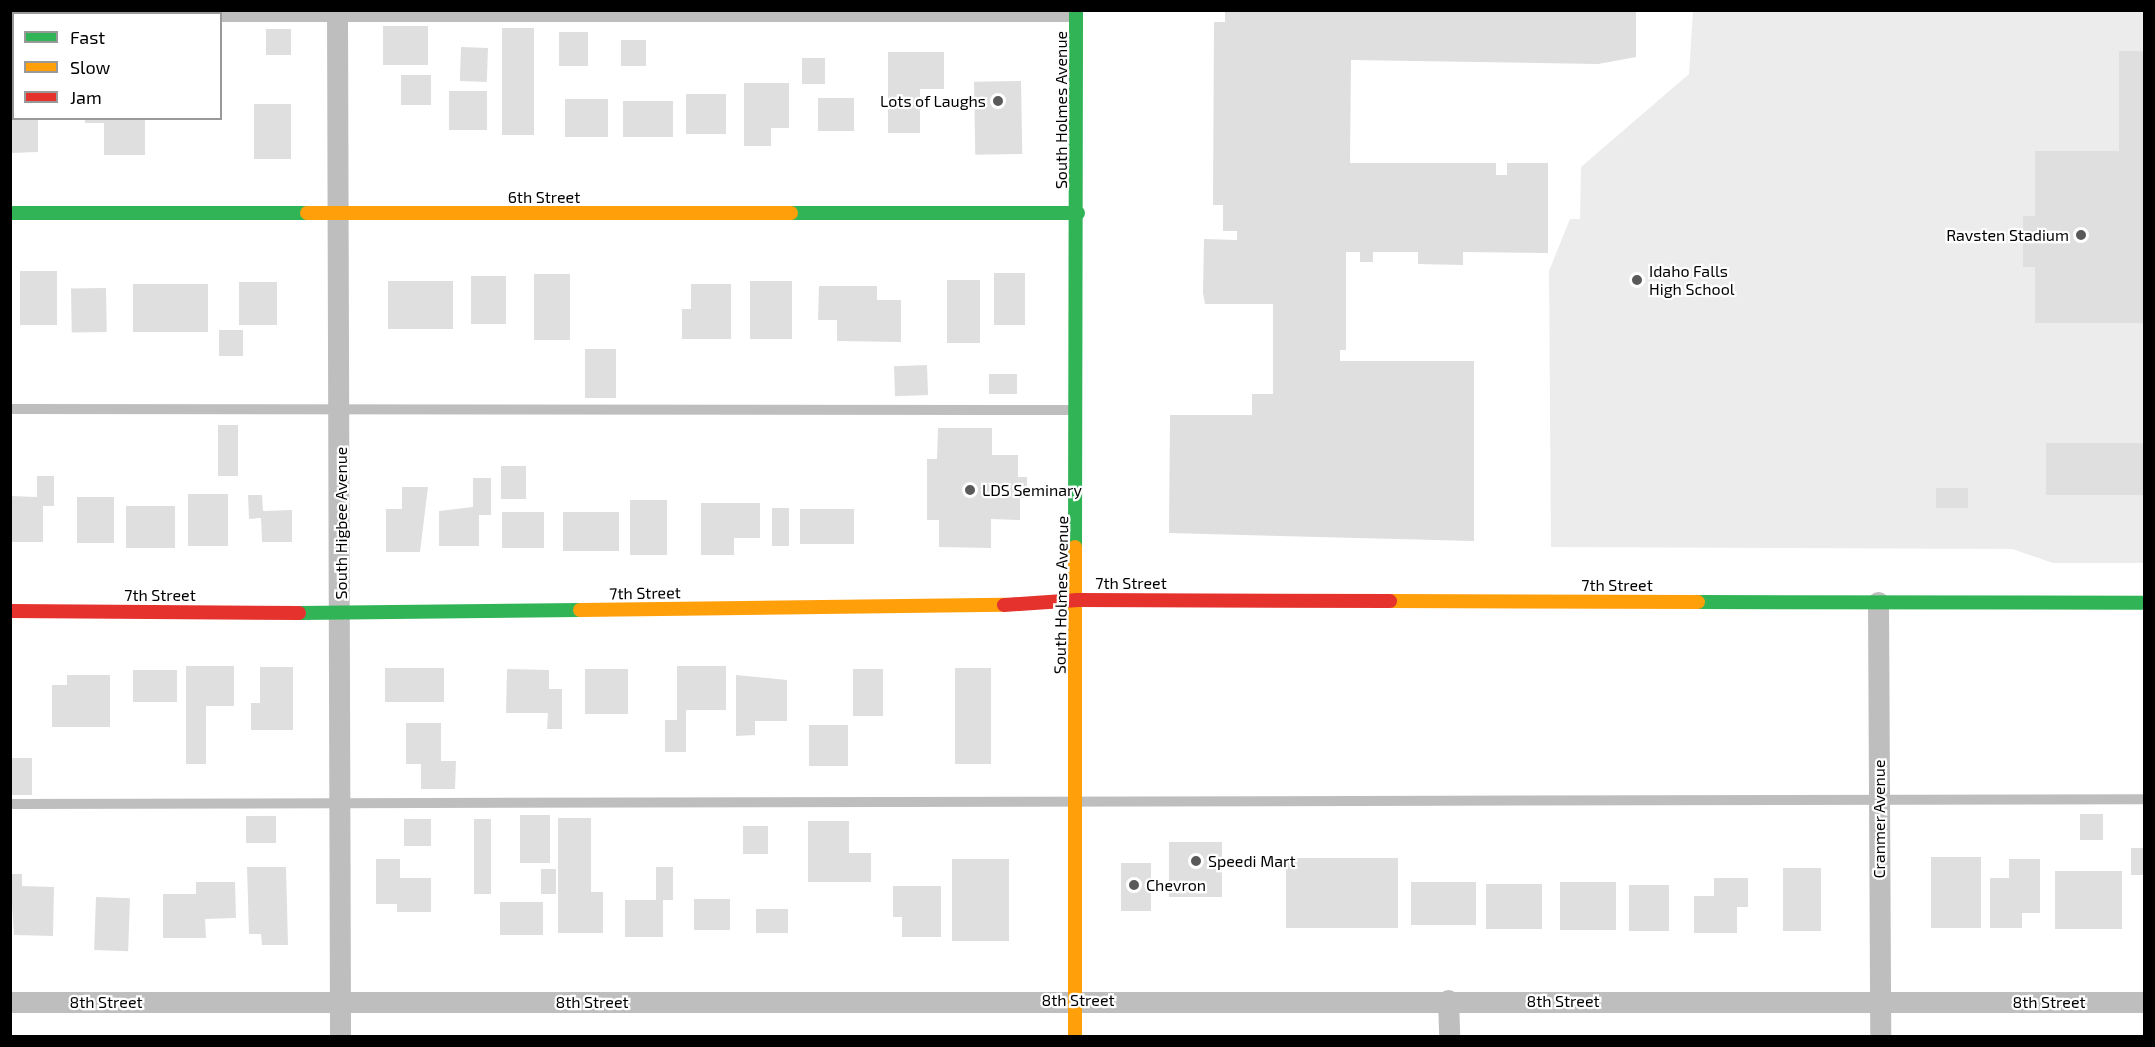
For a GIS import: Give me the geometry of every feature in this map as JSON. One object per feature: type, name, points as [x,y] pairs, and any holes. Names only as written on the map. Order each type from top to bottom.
[{"type":"street","name":"South Higbee Avenue","points":[[337,14],[337,213],[341,409],[340,1036]]},
{"type":"street","name":"South Holmes Avenue","points":[[1075,1036],[1074,803],[1079,410],[1076,14]]},
{"type":"street","name":"6th Street","points":[[10,213],[1078,213]]},
{"type":"street","name":"7th Street","points":[[10,611],[340,613],[1042,605],[1078,600],[2145,603]]},
{"type":"street","name":"Cranmer Avenue","points":[[1878,602],[1880,1036]]},
{"type":"street","name":"8th Street","points":[[10,1002],[1448,1000],[2145,1002]]},
{"type":"street","points":[[1448,1000],[1449,1036]]},
{"type":"lane","points":[[222,17],[337,14],[1076,14]]},
{"type":"lane","points":[[10,409],[1079,410]]},
{"type":"lane","points":[[10,804],[2145,799]]},
{"type":"shaded area","points":[[1693,11],[2144,11],[2144,563],[2053,563],[2012,549],[1551,547],[1549,271],[1570,219],[1580,219],[1581,167],[1689,74]]},
{"type":"building","points":[[1225,10],[1636,10],[1636,57],[1598,64],[1351,60],[1350,163],[1496,163],[1496,175],[1507,175],[1507,163],[1548,163],[1548,253],[1463,252],[1463,265],[1418,264],[1418,252],[1373,252],[1373,262],[1360,262],[1360,252],[1346,252],[1346,350],[1340,350],[1340,361],[1474,361],[1474,541],[1169,533],[1170,415],[1252,415],[1252,394],[1273,394],[1273,304],[1205,304],[1203,293],[1204,239],[1237,240],[1237,231],[1223,231],[1223,205],[1213,205],[1214,22],[1225,22]]},
{"type":"building","points":[[383,26],[428,26],[428,65],[383,65]]},
{"type":"building","points":[[502,28],[534,28],[534,135],[502,135]]},
{"type":"building","points":[[266,29],[291,29],[291,55],[266,55]]},
{"type":"building","points":[[559,32],[588,32],[588,66],[559,66]]},
{"type":"building","points":[[621,40],[646,40],[646,66],[621,66]]},
{"type":"building","points":[[461,47],[488,48],[487,82],[460,81]]},
{"type":"building","points":[[2119,51],[2144,51],[2144,323],[2035,323],[2035,267],[2023,267],[2023,216],[2035,216],[2035,151],[2119,151]]},
{"type":"building","points":[[888,52],[944,52],[944,89],[920,89],[920,133],[888,133]]},
{"type":"building","points":[[802,58],[825,58],[825,84],[802,84]]},
{"type":"building","points":[[401,75],[431,75],[431,105],[401,105]]},
{"type":"building","points":[[10,80],[12,120],[38,120],[38,152],[10,153]]},
{"type":"building","name":"Lots of Laughs","points":[[1021,81],[1022,154],[975,155],[974,82]]},
{"type":"building","points":[[744,83],[789,83],[789,128],[771,128],[771,146],[744,146]]},
{"type":"building","points":[[449,91],[487,91],[487,130],[449,130]]},
{"type":"building","points":[[686,94],[726,94],[726,134],[686,134]]},
{"type":"building","points":[[818,98],[854,98],[854,131],[818,131]]},
{"type":"building","points":[[565,99],[608,99],[608,137],[565,137]]},
{"type":"building","points":[[623,101],[673,101],[673,137],[623,137]]},
{"type":"building","points":[[254,104],[291,104],[291,159],[254,159]]},
{"type":"building","points":[[85,120],[145,120],[145,155],[104,155],[104,123],[85,123]]},
{"type":"building","points":[[20,271],[57,271],[57,325],[20,325]]},
{"type":"building","points":[[994,273],[1025,273],[1025,325],[994,325]]},
{"type":"building","points":[[534,274],[570,274],[570,340],[534,340]]},
{"type":"building","points":[[471,276],[506,276],[506,324],[471,324]]},
{"type":"building","points":[[947,280],[980,280],[980,343],[947,343]]},
{"type":"building","points":[[388,281],[453,281],[453,329],[388,329]]},
{"type":"building","points":[[750,281],[792,281],[792,339],[750,339]]},
{"type":"building","points":[[239,282],[277,282],[277,325],[239,325]]},
{"type":"building","points":[[133,284],[208,284],[208,332],[133,332]]},
{"type":"building","points":[[691,284],[731,284],[731,339],[682,339],[682,309],[691,309]]},
{"type":"building","points":[[819,286],[877,286],[877,300],[901,300],[901,342],[837,341],[837,320],[818,320]]},
{"type":"building","points":[[106,288],[107,332],[72,333],[71,289]]},
{"type":"building","points":[[219,330],[243,330],[243,356],[219,356]]},
{"type":"building","points":[[585,349],[616,349],[616,398],[585,398]]},
{"type":"building","points":[[927,365],[928,395],[895,396],[894,366]]},
{"type":"building","points":[[989,374],[1017,374],[1017,394],[989,394]]},
{"type":"building","points":[[218,425],[238,425],[238,476],[218,476]]},
{"type":"building","points":[[938,428],[992,428],[992,455],[1018,455],[1018,477],[1027,477],[1027,498],[1020,498],[1020,520],[991,519],[991,548],[939,547],[939,520],[927,520],[927,459],[937,459]]},
{"type":"building","points":[[2046,443],[2144,443],[2144,495],[2046,495]]},
{"type":"building","points":[[501,466],[526,466],[526,499],[501,499]]},
{"type":"building","points":[[37,476],[54,476],[54,506],[43,506],[43,542],[10,542],[10,496],[37,497]]},
{"type":"building","points":[[473,478],[491,478],[491,515],[479,515],[479,546],[439,546],[439,511],[473,507]]},
{"type":"building","points":[[402,487],[428,487],[420,552],[386,552],[386,509],[402,509]]},
{"type":"building","points":[[1936,488],[1968,488],[1968,508],[1936,508]]},
{"type":"building","points":[[188,494],[228,494],[228,546],[188,546]]},
{"type":"building","points":[[248,495],[262,495],[263,511],[292,510],[292,542],[262,542],[261,518],[249,519]]},
{"type":"building","points":[[77,497],[114,497],[114,543],[77,543]]},
{"type":"building","points":[[630,500],[667,500],[667,555],[630,555]]},
{"type":"building","points":[[701,503],[760,503],[760,538],[734,538],[734,555],[701,555]]},
{"type":"building","points":[[126,506],[175,506],[175,548],[126,548]]},
{"type":"building","points":[[772,508],[789,508],[789,546],[772,546]]},
{"type":"building","points":[[800,509],[854,509],[854,544],[800,544]]},
{"type":"building","points":[[502,512],[544,512],[544,548],[502,548]]},
{"type":"building","points":[[563,512],[619,512],[619,551],[563,551]]},
{"type":"building","points":[[186,666],[234,666],[234,706],[206,706],[206,764],[186,764]]},
{"type":"building","points":[[677,666],[726,666],[726,710],[686,710],[686,752],[665,752],[665,720],[677,720]]},
{"type":"building","points":[[260,667],[293,667],[293,730],[251,730],[251,703],[260,703]]},
{"type":"building","points":[[385,668],[444,668],[444,702],[385,702]]},
{"type":"building","points":[[955,668],[991,668],[991,764],[955,764]]},
{"type":"building","points":[[507,669],[549,670],[549,689],[562,689],[562,729],[547,729],[548,713],[506,713]]},
{"type":"building","points":[[585,669],[628,669],[628,714],[585,714]]},
{"type":"building","points":[[853,669],[883,669],[883,716],[853,716]]},
{"type":"building","points":[[133,670],[177,670],[177,702],[133,702]]},
{"type":"building","points":[[67,675],[110,675],[110,727],[52,727],[52,685],[67,685]]},
{"type":"building","points":[[736,675],[787,680],[787,721],[755,721],[755,735],[736,736]]},
{"type":"building","points":[[406,723],[441,723],[441,761],[456,761],[455,789],[421,789],[421,764],[406,764]]},
{"type":"building","points":[[809,725],[848,725],[848,766],[809,766]]},
{"type":"building","points":[[10,758],[32,758],[32,795],[10,795]]},
{"type":"building","points":[[2080,814],[2103,814],[2103,840],[2080,840]]},
{"type":"building","points":[[520,815],[550,815],[550,863],[520,863]]},
{"type":"building","points":[[246,816],[276,816],[276,843],[246,843]]},
{"type":"building","points":[[558,818],[591,818],[591,892],[603,892],[603,933],[558,933]]},
{"type":"building","points":[[404,819],[431,819],[431,846],[404,846]]},
{"type":"building","points":[[474,819],[491,819],[491,894],[474,894]]},
{"type":"building","points":[[808,821],[849,821],[849,853],[871,853],[871,882],[808,882]]},
{"type":"building","points":[[743,826],[768,826],[768,854],[743,854]]},
{"type":"building","name":"Speedi Mart","points":[[1169,842],[1222,842],[1222,897],[1169,897]]},
{"type":"building","points":[[2131,848],[2144,848],[2144,875],[2131,875]]},
{"type":"building","points":[[1931,857],[1981,857],[1981,928],[1931,928]]},
{"type":"building","points":[[1286,858],[1398,858],[1398,928],[1286,928]]},
{"type":"building","points":[[376,859],[400,859],[400,878],[431,878],[431,912],[397,912],[397,904],[376,904]]},
{"type":"building","points":[[952,859],[1009,859],[1009,941],[952,941]]},
{"type":"building","points":[[2009,859],[2040,859],[2040,913],[2022,913],[2022,928],[1990,928],[1990,878],[2009,878]]},
{"type":"building","points":[[1121,863],[1151,863],[1151,911],[1121,911]]},
{"type":"building","points":[[247,867],[286,867],[288,945],[262,945],[261,934],[249,934]]},
{"type":"building","points":[[656,867],[673,867],[673,900],[663,900],[663,937],[625,937],[625,900],[656,900]]},
{"type":"building","points":[[1783,868],[1821,868],[1821,931],[1783,931]]},
{"type":"building","points":[[541,869],[556,869],[556,894],[541,894]]},
{"type":"building","points":[[2055,871],[2122,871],[2122,929],[2055,929]]},
{"type":"building","points":[[10,874],[22,874],[22,886],[54,887],[53,936],[14,935]]},
{"type":"building","points":[[1714,878],[1748,878],[1748,907],[1737,907],[1737,933],[1694,933],[1694,896],[1714,896]]},
{"type":"building","points":[[196,882],[235,882],[236,918],[205,919],[206,938],[163,938],[163,894],[196,894]]},
{"type":"building","points":[[1411,882],[1476,882],[1476,925],[1411,925]]},
{"type":"building","points":[[1560,882],[1616,882],[1616,930],[1560,930]]},
{"type":"building","points":[[1486,884],[1542,884],[1542,929],[1486,929]]},
{"type":"building","points":[[1629,885],[1669,885],[1669,931],[1629,931]]},
{"type":"building","points":[[893,886],[941,886],[941,937],[902,937],[902,917],[893,917]]},
{"type":"building","points":[[96,897],[130,898],[128,951],[94,950]]},
{"type":"building","points":[[694,899],[730,899],[730,930],[694,930]]},
{"type":"building","points":[[500,902],[543,902],[543,935],[500,935]]},
{"type":"building","points":[[756,909],[788,909],[788,933],[756,933]]},
{"type":"traffic: fast","points":[[1075,547],[1076,10]]},
{"type":"traffic: fast","points":[[10,213],[307,213]]},
{"type":"traffic: fast","points":[[791,213],[1078,213]]},
{"type":"traffic: fast","points":[[1698,602],[2144,603]]},
{"type":"traffic: fast","points":[[299,613],[580,610]]},
{"type":"traffic: slow","points":[[307,213],[791,213]]},
{"type":"traffic: slow","points":[[1075,547],[1075,1036]]},
{"type":"traffic: slow","points":[[1390,601],[1698,602]]},
{"type":"traffic: slow","points":[[580,610],[1004,605]]},
{"type":"traffic: jam","points":[[1004,605],[1078,600],[1390,601]]},
{"type":"traffic: jam","points":[[10,611],[299,613]]},
{"type":"place","name":"Lots of Laughs","points":[[998,101]]},
{"type":"place","name":"Ravsten Stadium","points":[[2081,235]]},
{"type":"place","name":"Idaho Falls High School","points":[[1637,280]]},
{"type":"place","name":"LDS Seminary","points":[[970,490]]},
{"type":"place","name":"Speedi Mart","points":[[1196,861]]},
{"type":"place","name":"Chevron","points":[[1134,885]]}]
